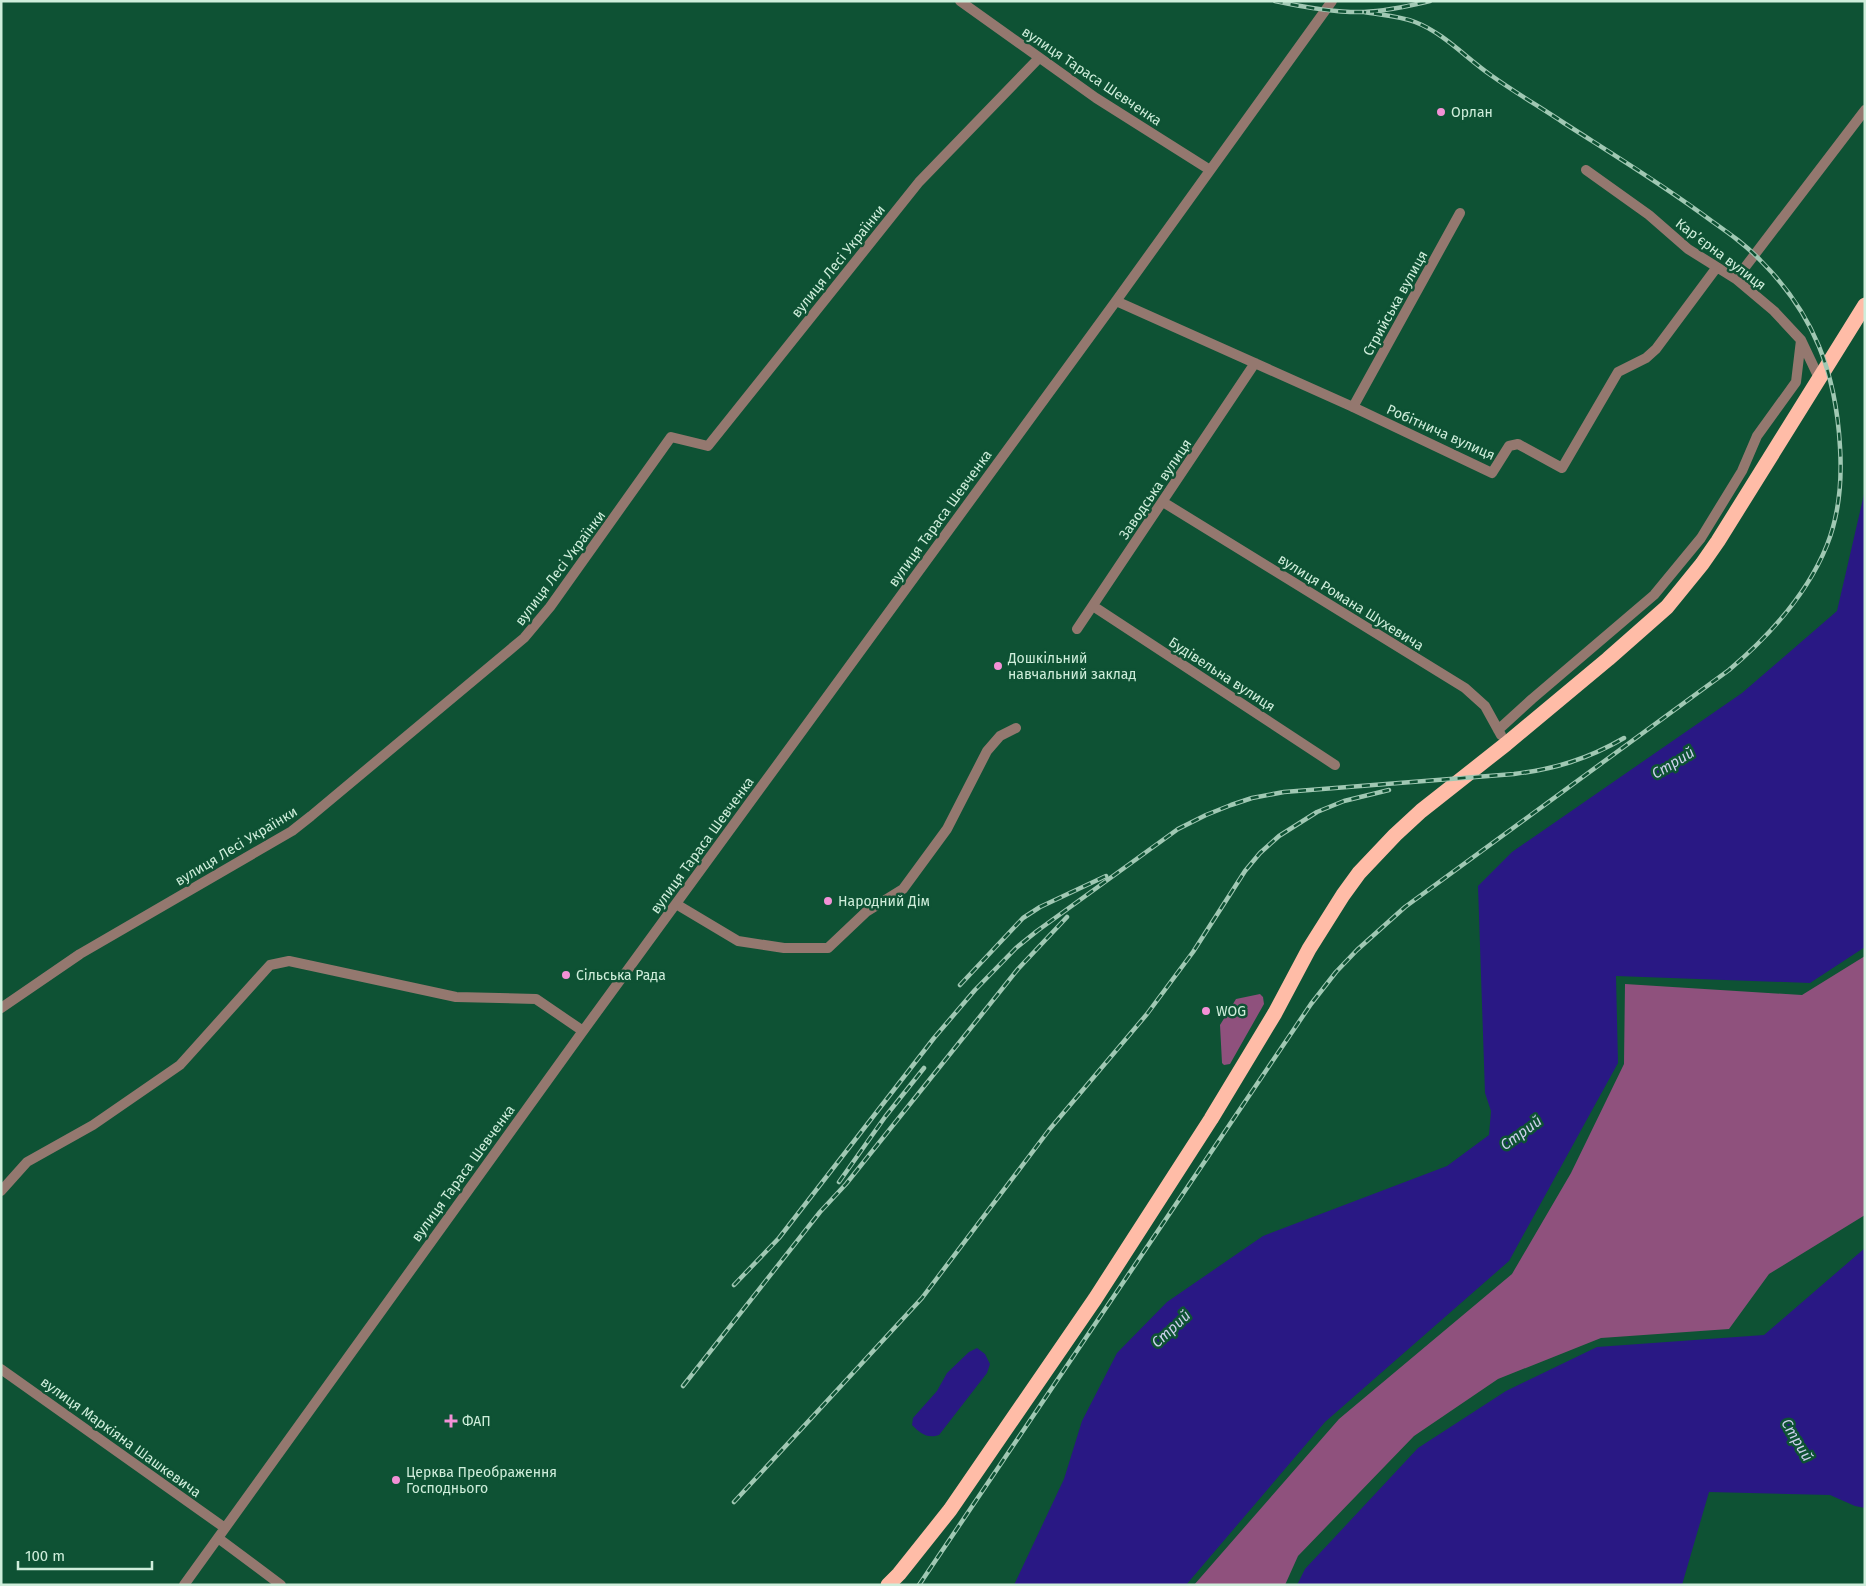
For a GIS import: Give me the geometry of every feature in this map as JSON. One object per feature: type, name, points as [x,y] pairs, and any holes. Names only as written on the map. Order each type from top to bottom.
[{"type":"highway","points":[[888,1585],[950,1510],[1095,1299],[1211,1119],[1342,894],[1376,854],[1420,810],[1506,744],[1667,607],[1718,542],[1865,305]]},
{"type":"street","name":"вулиця Тараса Шевченка","points":[[960,1],[1096,98],[1210,170]]},
{"type":"street","name":"вулиця Тараса Шевченка","points":[[184,1585],[583,1031],[1332,1]]},
{"type":"street","name":"вулиця Лесі Українки","points":[[1,1008],[80,954],[292,831],[524,638],[550,607],[671,437],[708,446],[919,182],[1039,58]]},
{"type":"street","points":[[1736,279],[1865,110]]},
{"type":"street","name":"Карʼєрна вулиця","points":[[1586,170],[1649,215],[1688,248],[1736,279],[1774,311],[1801,340],[1819,378]]},
{"type":"street","name":"Стрийська вулиця","points":[[1353,407],[1460,212]]},
{"type":"street","name":"Робітнича вулиця","points":[[1116,300],[1254,364],[1353,407],[1492,473],[1509,446],[1518,444],[1562,468],[1618,372],[1646,358],[1656,349],[1717,267]]},
{"type":"street","points":[[1498,730],[1654,595],[1701,538],[1742,471],[1757,436],[1796,382],[1801,340]]},
{"type":"street","name":"Заводська вулиця","points":[[1077,630],[1254,364]]},
{"type":"street","name":"вулиця Романа Шухевича","points":[[1163,502],[1466,688],[1485,706],[1506,744]]},
{"type":"street","name":"Будівельна вулиця","points":[[1093,606],[1335,764]]},
{"type":"street","points":[[676,904],[738,941],[784,948],[828,948],[866,912],[903,889],[947,829],[987,751],[1000,736],[1016,728]]},
{"type":"street","points":[[1,1191],[27,1162],[93,1125],[180,1065],[270,965],[289,961],[456,997],[536,999],[583,1031]]},
{"type":"street","name":"вулиця Маркіяна Шашкевича","points":[[1,1368],[225,1528]]},
{"type":"street","points":[[218,1538],[280,1584]]},
{"type":"shaded area","points":[[1865,956],[1865,1215],[1769,1274],[1729,1329],[1601,1338],[1498,1379],[1414,1436],[1298,1556],[1285,1585],[1194,1585],[1339,1419],[1512,1274],[1571,1173],[1624,1064],[1625,984],[1802,995]]},
{"type":"shaded area","points":[[1260,994],[1263,997],[1264,1004],[1230,1064],[1224,1065],[1222,1063],[1220,1025],[1236,999]]},
{"type":"water","name":"Стрий","points":[[1865,490],[1865,947],[1810,983],[1616,976],[1618,1063],[1509,1261],[1325,1422],[1186,1585],[1014,1585],[1064,1479],[1082,1421],[1117,1353],[1167,1302],[1263,1236],[1447,1166],[1489,1135],[1491,1111],[1485,1093],[1478,886],[1512,852],[1742,693],[1837,611]]},
{"type":"water","name":"Стрий","points":[[1865,1248],[1865,1508],[1855,1506],[1830,1495],[1709,1492],[1682,1585],[1297,1585],[1305,1569],[1418,1448],[1506,1391],[1597,1347],[1764,1335]]},
{"type":"water","points":[[977,1348],[985,1354],[990,1364],[987,1373],[939,1435],[927,1436],[921,1433],[912,1425],[913,1418],[937,1391],[947,1373],[969,1352]]},
{"type":"railway","points":[[1275,1],[1342,12],[1389,9],[1430,1]]},
{"type":"railway","points":[[919,1585],[1311,1004],[1336,972],[1357,950],[1405,907],[1729,670],[1744,657],[1772,629],[1798,598],[1819,563],[1831,533],[1839,497],[1840,472],[1838,420],[1833,394],[1819,346],[1795,302],[1779,281],[1744,245],[1695,209],[1501,82],[1436,33],[1409,20],[1364,12]]},
{"type":"railway","points":[[734,1285],[779,1238],[934,1038],[975,990],[1016,948],[1037,931],[1178,829],[1206,815],[1252,798],[1284,792],[1529,772],[1571,762],[1597,752],[1624,738]]},
{"type":"railway","points":[[734,1502],[922,1298],[1049,1130],[1147,1014],[1193,952],[1245,871],[1260,853],[1279,836],[1317,812],[1344,801],[1389,790]]},
{"type":"railway","points":[[960,985],[1023,918],[1040,907],[1106,876]]},
{"type":"railway","points":[[683,1386],[820,1212],[846,1184],[1018,969],[1067,917]]},
{"type":"railway","points":[[839,1182],[885,1117],[924,1068]]},
{"type":"place","name":"Орлан","points":[[1441,112]]},
{"type":"place","name":"Дошкільний навчальний заклад","points":[[998,666]]},
{"type":"place","name":"Народний Дім","points":[[828,901]]},
{"type":"place","name":"Сільська Рада","points":[[566,975]]},
{"type":"place","name":"WOG","points":[[1206,1011]]},
{"type":"place","name":"ФАП","points":[[451,1421]]},
{"type":"place","name":"Церква Преображення Господнього","points":[[396,1480]]}]
